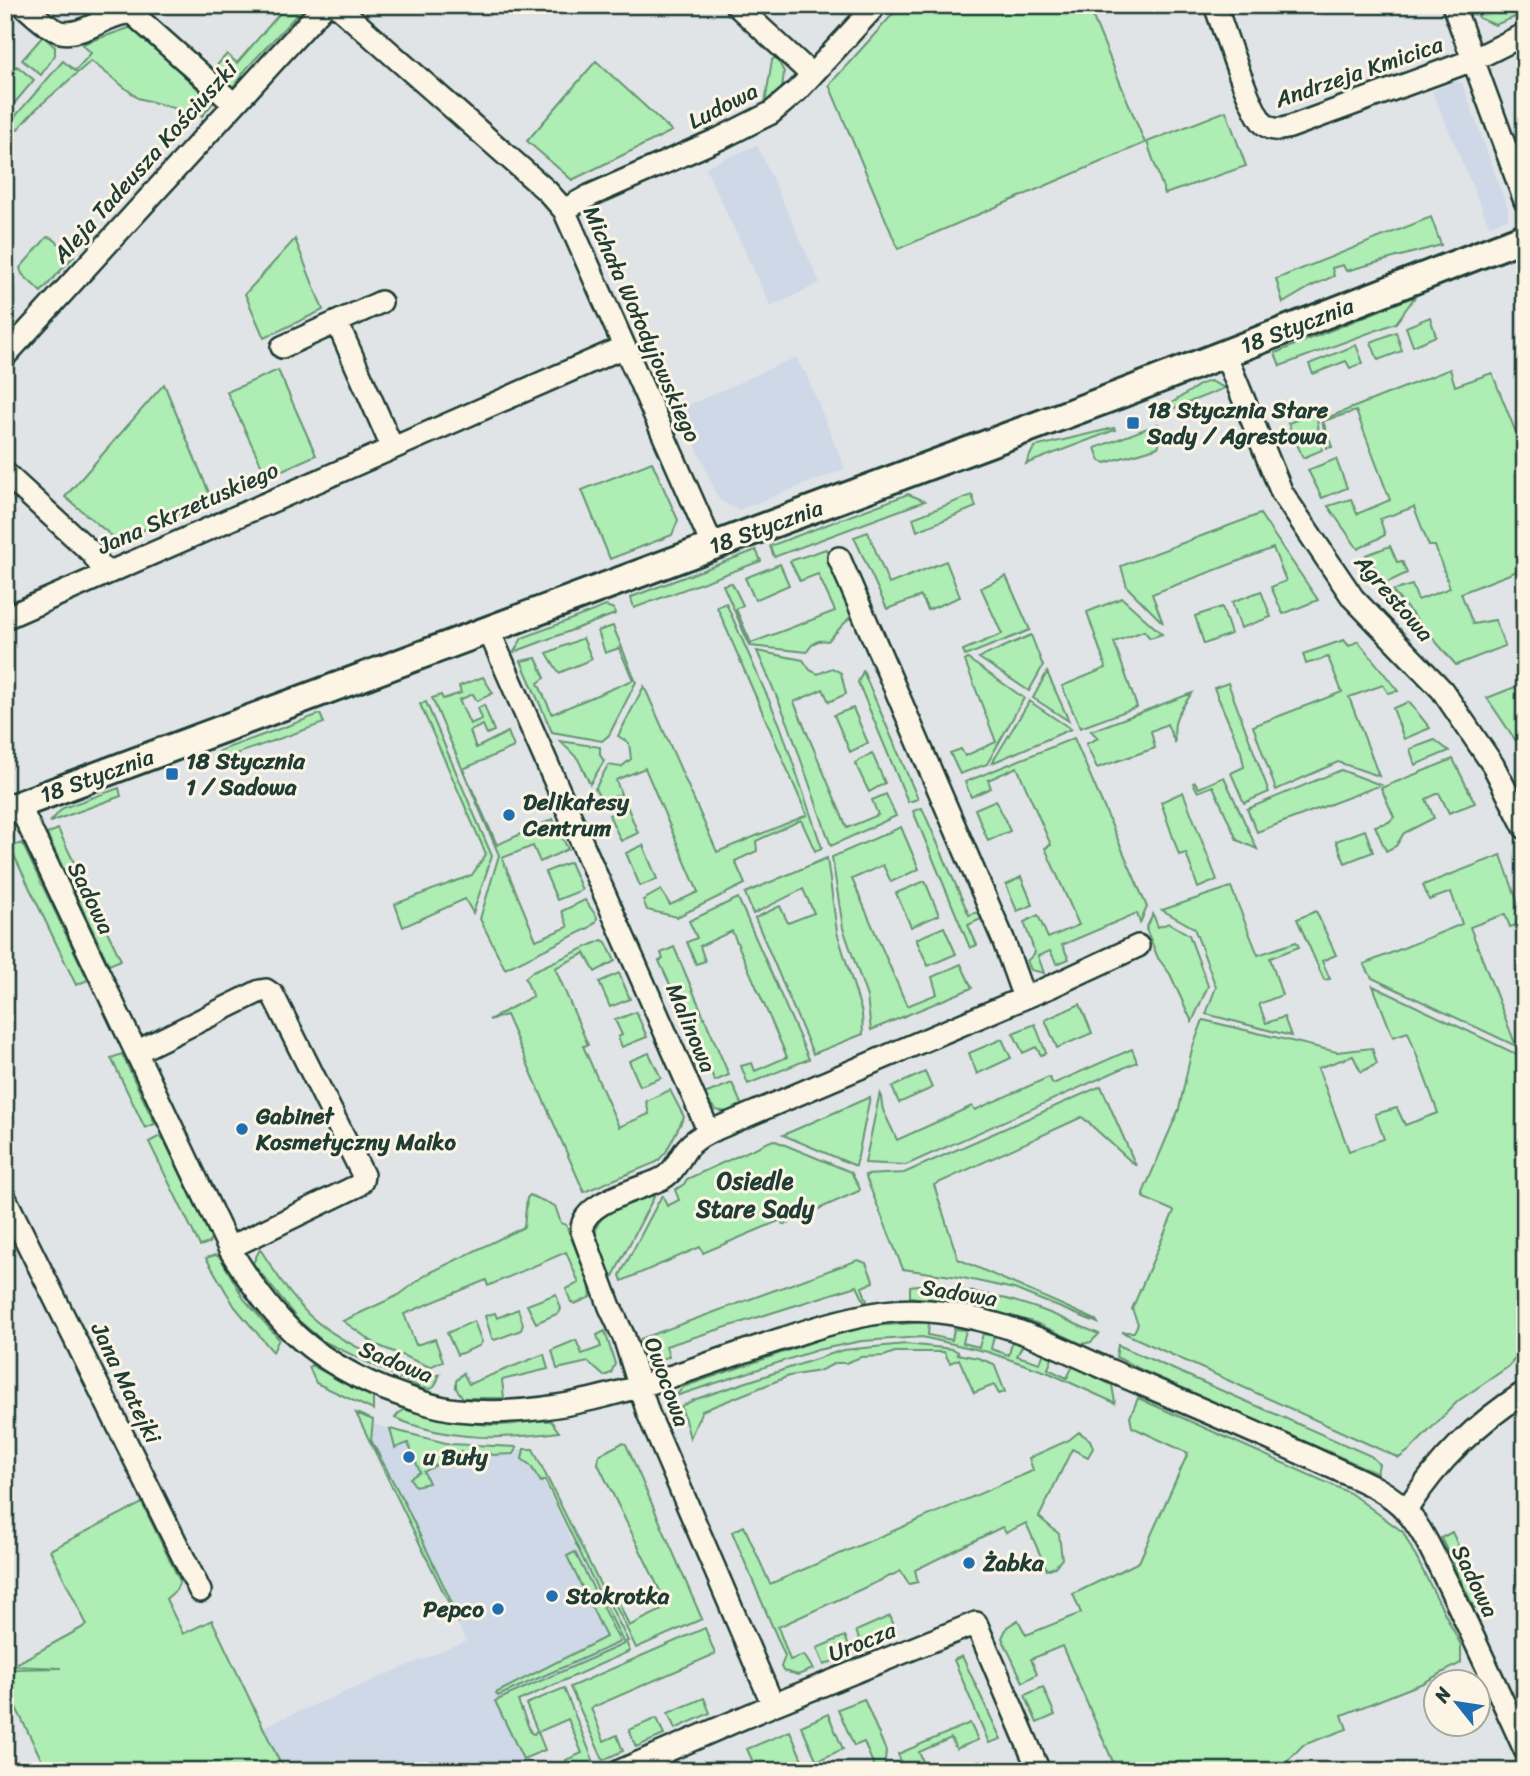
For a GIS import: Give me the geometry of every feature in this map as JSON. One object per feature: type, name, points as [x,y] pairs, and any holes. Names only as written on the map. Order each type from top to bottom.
[{"type":"main road","name":"18 Stycznia","points":[[12,807],[713,547],[1225,354],[1525,237]]},
{"type":"street","points":[[23,5],[47,26],[68,34],[85,30],[119,14],[132,13],[234,104]]},
{"type":"street","name":"Aleja Tadeusza Kościuszki","points":[[5,356],[325,5]]},
{"type":"street","name":"Michała Wołodyjowskiego","points":[[336,5],[547,191],[564,211],[713,547]]},
{"type":"street","points":[[736,5],[812,75]]},
{"type":"street","name":"Ludowa","points":[[564,211],[771,113],[812,75],[876,5]]},
{"type":"street","name":"Andrzeja Kmicica","points":[[1215,5],[1254,108],[1265,125],[1273,129],[1290,127],[1474,60]]},
{"type":"street","points":[[1452,5],[1525,201]]},
{"type":"street","points":[[1474,60],[1525,34]]},
{"type":"street","points":[[282,347],[381,302]]},
{"type":"street","points":[[337,322],[393,447]]},
{"type":"street","name":"Jana Skrzetuskiego","points":[[5,618],[624,347]]},
{"type":"street","name":"Agrestowa","points":[[1225,354],[1282,493],[1353,597],[1442,691],[1493,765],[1525,828]]},
{"type":"street","points":[[5,473],[92,553],[104,573]]},
{"type":"street","points":[[839,558],[1003,939],[1024,998]]},
{"type":"street","name":"Malinowa","points":[[489,631],[709,1132]]},
{"type":"street","name":"Sadowa","points":[[12,807],[136,1052],[229,1248],[264,1301],[293,1336],[318,1355],[354,1376],[393,1392],[438,1407],[488,1412],[562,1404],[638,1386],[837,1321],[885,1312],[907,1310],[958,1315],[1018,1331],[1250,1430],[1366,1483],[1394,1500],[1406,1510],[1424,1536],[1525,1750]]},
{"type":"street","points":[[709,1132],[1024,998],[1138,946]]},
{"type":"street","points":[[136,1052],[260,990],[266,990],[273,995],[363,1175],[357,1186],[229,1248]]},
{"type":"street","name":"Owocowa","points":[[709,1132],[686,1149],[679,1164],[663,1179],[590,1211],[582,1223],[582,1231],[624,1337],[638,1386],[773,1705]]},
{"type":"street","name":"Jana Matejki","points":[[5,1198],[200,1591]]},
{"type":"street","points":[[1406,1510],[1429,1475],[1456,1446],[1476,1427],[1525,1392]]},
{"type":"street","name":"Urocza","points":[[620,1771],[773,1705],[976,1623],[1039,1771]]},
{"type":"shaded area","points":[[1455,81],[1462,83],[1508,209],[1508,219],[1489,225],[1432,91]]},
{"type":"shaded area","points":[[757,145],[820,283],[771,307],[705,167]]},
{"type":"shaded area","points":[[796,357],[805,371],[845,469],[738,510],[719,500],[680,409]]},
{"type":"shaded area","points":[[358,1418],[417,1439],[479,1449],[528,1449],[622,1645],[496,1701],[529,1771],[284,1771],[262,1727],[466,1641]]},
{"type":"green space","points":[[287,5],[306,5],[247,68],[233,87],[228,89],[210,73],[227,54],[237,63]]},
{"type":"green space","points":[[901,5],[1088,5],[1145,143],[898,249],[829,85]]},
{"type":"green space","points":[[1474,5],[1525,5],[1525,13],[1495,25],[1479,18]]},
{"type":"green space","points":[[132,27],[213,103],[202,116],[138,98],[91,61],[36,109],[5,143],[5,128],[63,61],[75,71],[91,53],[83,45],[85,43]]},
{"type":"green space","points":[[43,36],[55,47],[55,55],[41,75],[22,60]]},
{"type":"green space","points":[[776,56],[784,72],[782,89],[765,103],[772,60]]},
{"type":"green space","points":[[596,61],[672,131],[572,180],[527,141]]},
{"type":"green space","points":[[17,66],[34,80],[12,106],[5,100],[5,79]]},
{"type":"green space","points":[[1226,111],[1246,166],[1165,194],[1147,142]]},
{"type":"green space","points":[[1431,217],[1441,245],[1346,271],[1343,265],[1332,268],[1334,276],[1283,303],[1276,279]]},
{"type":"green space","points":[[47,237],[74,256],[41,292],[22,274],[20,268]]},
{"type":"green space","points":[[295,239],[323,310],[264,338],[245,294]]},
{"type":"green space","points":[[1414,298],[1396,323],[1280,366],[1275,353]]},
{"type":"green space","points":[[1430,317],[1436,336],[1413,346],[1406,327]]},
{"type":"green space","points":[[1396,332],[1402,351],[1378,360],[1371,342]]},
{"type":"green space","points":[[1356,345],[1363,363],[1350,368],[1346,361],[1313,374],[1309,364]]},
{"type":"green space","points":[[1450,369],[1455,386],[1492,373],[1525,455],[1525,568],[1461,593],[1473,624],[1495,620],[1505,646],[1456,665],[1392,591],[1412,585],[1418,600],[1450,588],[1435,546],[1429,546],[1414,507],[1380,519],[1385,535],[1358,549],[1328,506],[1351,499],[1357,514],[1390,500],[1356,411],[1323,421],[1332,447],[1327,448],[1322,420]]},
{"type":"green space","points":[[278,370],[316,455],[267,477],[227,392]]},
{"type":"green space","points":[[1210,381],[1225,388],[1162,413],[1161,410]]},
{"type":"green space","points":[[164,384],[212,500],[118,541],[65,497]]},
{"type":"green space","points":[[1316,413],[1322,450],[1303,458],[1288,423]]},
{"type":"green space","points":[[1158,424],[1162,435],[1158,447],[1106,463],[1100,461],[1095,448]]},
{"type":"green space","points":[[1114,428],[1115,430],[1026,464],[1034,447]]},
{"type":"green space","points":[[1336,459],[1347,488],[1322,498],[1308,470]]},
{"type":"green space","points":[[652,462],[678,520],[672,535],[610,559],[582,490]]},
{"type":"green space","points":[[908,494],[925,501],[774,557],[770,546]]},
{"type":"green space","points":[[972,495],[976,507],[917,531],[913,518]]},
{"type":"green space","points":[[1260,514],[1318,600],[1283,614],[1271,587],[1286,581],[1273,548],[1152,594],[1163,623],[1127,587],[1121,566]]},
{"type":"green space","points":[[868,532],[889,584],[946,561],[960,597],[928,610],[921,596],[887,609],[854,537]]},
{"type":"green space","points":[[1390,546],[1397,562],[1402,561],[1407,573],[1386,583],[1366,555]]},
{"type":"green space","points":[[826,549],[854,613],[828,641],[815,642],[807,652],[750,646],[723,585],[732,583],[743,605],[736,609],[751,643],[835,611],[818,574],[800,581],[790,561]]},
{"type":"green space","points":[[756,550],[761,561],[634,608],[631,598],[634,596]]},
{"type":"green space","points":[[780,564],[789,585],[755,600],[745,578]]},
{"type":"green space","points":[[1006,576],[1030,630],[965,656],[963,650],[1002,634],[981,588]]},
{"type":"green space","points":[[1261,591],[1271,617],[1241,628],[1232,602]]},
{"type":"green space","points":[[1122,598],[1162,634],[1150,638],[1144,631],[1114,642],[1137,707],[1080,728],[1062,686],[1106,668],[1087,612]]},
{"type":"green space","points":[[726,603],[780,725],[822,848],[815,851],[801,820],[756,841],[757,851],[735,861],[745,884],[677,917],[647,910],[643,900],[661,890],[670,905],[698,892],[645,768],[616,780],[621,794],[603,802],[595,789],[608,765],[621,767],[631,759],[629,743],[618,736],[644,686],[717,852],[807,815],[717,607]]},
{"type":"green space","points":[[606,606],[614,609],[615,614],[514,652],[522,638]]},
{"type":"green space","points":[[1222,607],[1231,634],[1204,644],[1195,616]]},
{"type":"green space","points":[[613,626],[636,682],[609,735],[602,741],[552,732],[521,661],[536,658],[545,678],[538,683],[552,714],[633,680],[619,648],[605,653],[598,631]]},
{"type":"green space","points":[[1031,635],[1043,666],[1029,691],[979,658]]},
{"type":"green space","points":[[583,638],[592,659],[559,673],[547,653]]},
{"type":"green space","points":[[1344,640],[1349,646],[1358,641],[1398,691],[1388,693],[1383,685],[1349,697],[1379,776],[1338,762],[1276,790],[1253,726],[1342,692],[1328,657],[1306,664],[1303,654]]},
{"type":"green space","points":[[757,651],[803,660],[810,670],[818,674],[832,668],[841,673],[846,694],[829,702],[823,689],[794,702],[847,828],[878,815],[872,800],[886,794],[896,816],[831,846],[788,723]]},
{"type":"green space","points":[[968,659],[1024,698],[987,764],[960,774],[950,753],[961,749],[965,756],[996,742],[965,661]]},
{"type":"green space","points":[[863,671],[918,799],[908,802],[858,682]]},
{"type":"green space","points":[[1047,672],[1069,721],[1033,698]]},
{"type":"green space","points":[[483,677],[493,693],[477,701],[473,694],[459,700],[470,724],[482,719],[478,708],[484,705],[494,731],[487,734],[483,725],[470,731],[476,748],[508,732],[514,747],[463,769],[497,845],[553,819],[568,849],[540,862],[533,846],[502,858],[536,940],[568,927],[562,911],[585,900],[597,917],[596,922],[589,928],[505,969],[480,919],[499,855],[432,698],[441,695],[443,699],[461,693],[459,686]]},
{"type":"green space","points":[[1228,683],[1269,792],[1244,803],[1231,773],[1244,767],[1241,751],[1214,688]]},
{"type":"green space","points":[[1525,683],[1525,737],[1516,741],[1487,698]]},
{"type":"green space","points":[[1192,693],[1177,716],[1174,727],[1175,743],[1167,724],[1151,731],[1155,748],[1097,768],[1086,744],[1098,738],[1091,731]]},
{"type":"green space","points":[[1029,701],[1071,729],[992,763],[1027,705]]},
{"type":"green space","points":[[426,702],[492,856],[473,913],[465,899],[403,927],[395,904],[472,875],[486,854],[420,704]]},
{"type":"green space","points":[[1409,702],[1430,728],[1404,739],[1393,708]]},
{"type":"green space","points":[[853,708],[868,743],[850,752],[834,715]]},
{"type":"green space","points":[[320,714],[324,723],[219,760],[219,751]]},
{"type":"green space","points":[[1074,738],[1147,907],[1140,923],[1137,913],[1062,945],[1069,959],[1057,964],[1050,951],[1038,956],[1044,973],[1031,970],[1027,961],[1035,953],[1024,922],[1038,915],[1048,938],[1079,925],[1045,848],[1051,845],[1017,767],[988,780],[991,788],[971,797],[965,782]]},
{"type":"green space","points":[[1435,740],[1449,751],[1415,765],[1410,749]]},
{"type":"green space","points":[[560,741],[600,747],[600,755],[604,761],[590,784],[578,759]]},
{"type":"green space","points":[[872,753],[885,783],[869,792],[855,763]]},
{"type":"green space","points":[[1453,759],[1475,803],[1449,813],[1439,793],[1426,799],[1434,818],[1404,833],[1396,846],[1386,851],[1375,826],[1389,822],[1394,817],[1381,788]]},
{"type":"green space","points":[[1341,770],[1381,785],[1257,832],[1247,809]]},
{"type":"green space","points":[[1224,777],[1257,849],[1237,840],[1213,786],[1198,792],[1193,783],[1199,788]]},
{"type":"green space","points":[[119,788],[121,796],[50,822],[63,808]]},
{"type":"green space","points":[[1183,792],[1217,880],[1198,888],[1186,853],[1179,855],[1161,802]]},
{"type":"green space","points":[[996,800],[1010,831],[988,841],[975,809]]},
{"type":"green space","points":[[627,806],[638,833],[621,841],[609,815]]},
{"type":"green space","points":[[922,808],[969,915],[981,911],[983,918],[968,925],[977,945],[970,948],[913,811]]},
{"type":"green space","points":[[901,827],[919,869],[891,882],[883,865],[852,879],[907,1006],[937,994],[932,977],[961,964],[972,988],[871,1030],[867,997],[843,928],[832,857]]},
{"type":"green space","points":[[58,829],[121,960],[109,965],[47,834]]},
{"type":"green space","points":[[1365,830],[1373,852],[1345,863],[1336,841]]},
{"type":"green space","points":[[22,843],[88,980],[76,985],[10,847]]},
{"type":"green space","points":[[643,845],[657,879],[640,886],[626,853]]},
{"type":"green space","points":[[1501,855],[1525,923],[1510,927],[1505,914],[1470,927],[1516,1046],[1372,978],[1364,964],[1462,924],[1451,892],[1429,900],[1423,885]]},
{"type":"green space","points":[[827,858],[837,932],[862,1013],[863,1034],[813,1054],[755,918],[780,906],[788,923],[814,913],[803,889],[753,914],[745,893]]},
{"type":"green space","points":[[570,862],[582,890],[557,900],[545,872]]},
{"type":"green space","points":[[1021,877],[1033,905],[1017,911],[1006,885]]},
{"type":"green space","points":[[925,881],[939,915],[911,927],[896,893]]},
{"type":"green space","points":[[1231,887],[1258,955],[1296,942],[1299,947],[1270,958],[1282,995],[1259,1004],[1266,1023],[1284,1017],[1291,1036],[1206,1014],[1216,987],[1194,928],[1162,910]]},
{"type":"green space","points":[[738,898],[809,1059],[748,1084],[741,1066],[752,1063],[755,1071],[787,1057],[732,931],[700,946],[705,961],[696,964],[687,942],[697,938],[689,921]]},
{"type":"green space","points":[[1316,911],[1336,955],[1322,961],[1330,979],[1324,980],[1297,919]]},
{"type":"green space","points":[[1153,914],[1158,927],[1169,923],[1189,935],[1208,986],[1192,1022],[1170,974],[1158,958],[1146,929]]},
{"type":"green space","points":[[944,927],[956,954],[928,966],[916,939]]},
{"type":"green space","points":[[602,940],[606,942],[615,961],[595,972],[585,953],[555,968],[588,1045],[583,1046],[619,1127],[649,1114],[646,1101],[670,1090],[684,1117],[666,1152],[657,1162],[584,1192],[506,1015],[489,1020],[533,996],[525,978],[533,971]]},
{"type":"green space","points":[[674,947],[729,1075],[715,1081],[659,961],[663,959],[661,953]]},
{"type":"green space","points":[[619,973],[630,999],[610,1007],[599,982]]},
{"type":"green space","points":[[1373,986],[1516,1054],[1525,1051],[1525,1347],[1508,1367],[1458,1401],[1399,1458],[1122,1332],[1134,1332],[1138,1324],[1132,1309],[1174,1211],[1144,1198],[1143,1193],[1179,1109],[1192,1049],[1203,1020],[1337,1052],[1372,1048],[1377,1064],[1361,1072],[1353,1056],[1318,1068],[1349,1151],[1384,1139],[1375,1114],[1397,1108],[1405,1125],[1438,1113],[1408,1032],[1393,1037]]},
{"type":"green space","points":[[1080,1004],[1092,1033],[1057,1048],[1045,1020]]},
{"type":"green space","points":[[636,1012],[647,1037],[622,1047],[618,1037],[622,1035],[615,1020]]},
{"type":"green space","points":[[1035,1024],[1046,1053],[1041,1055],[1036,1047],[1023,1053],[1013,1033]]},
{"type":"green space","points":[[1002,1039],[1011,1058],[977,1074],[969,1053]]},
{"type":"green space","points":[[1132,1049],[1137,1062],[906,1165],[865,1163],[880,1092],[883,1110],[897,1140],[972,1106],[975,1110],[1049,1077],[1053,1084]]},
{"type":"green space","points":[[649,1053],[661,1078],[640,1086],[629,1061]]},
{"type":"green space","points":[[122,1054],[155,1124],[145,1128],[111,1058]]},
{"type":"green space","points":[[925,1072],[932,1088],[899,1103],[892,1087]]},
{"type":"green space","points":[[732,1083],[743,1108],[727,1112],[716,1110],[702,1095]]},
{"type":"green space","points":[[1101,1086],[1136,1166],[1082,1117],[934,1185],[958,1259],[1098,1323],[1014,1289],[903,1269],[865,1175],[904,1173]]},
{"type":"green space","points":[[870,1097],[856,1166],[783,1135]]},
{"type":"green space","points":[[160,1136],[211,1238],[209,1243],[200,1246],[149,1142]]},
{"type":"green space","points":[[773,1140],[851,1172],[859,1191],[783,1225],[781,1220],[703,1253],[700,1247],[622,1281],[620,1275],[661,1197],[663,1196],[667,1206],[679,1200],[675,1190],[687,1179]]},
{"type":"green space","points":[[657,1191],[610,1282],[596,1239],[600,1220],[617,1207]]},
{"type":"green space","points":[[530,1195],[555,1206],[561,1223],[566,1225],[589,1282],[591,1297],[575,1304],[571,1302],[566,1289],[579,1283],[566,1252],[488,1286],[486,1280],[404,1314],[416,1345],[435,1339],[443,1361],[430,1367],[377,1345],[343,1321],[399,1295],[427,1274],[524,1227],[527,1198]]},
{"type":"green space","points":[[260,1249],[295,1300],[321,1325],[350,1344],[399,1366],[430,1378],[440,1374],[435,1386],[431,1389],[421,1388],[323,1341],[298,1320],[253,1263]]},
{"type":"green space","points":[[215,1255],[220,1257],[244,1299],[279,1339],[273,1352],[235,1307],[206,1258]]},
{"type":"green space","points":[[858,1260],[866,1263],[874,1282],[862,1287],[867,1301],[865,1303],[857,1286],[666,1346],[669,1357],[654,1360],[646,1355],[640,1339]]},
{"type":"green space","points":[[910,1286],[963,1290],[1009,1300],[1099,1334],[1091,1342],[1082,1344],[1036,1323],[990,1310],[910,1297]]},
{"type":"green space","points":[[556,1294],[561,1309],[559,1313],[536,1323],[527,1305]]},
{"type":"green space","points":[[518,1309],[523,1324],[521,1330],[495,1340],[492,1338],[485,1316],[495,1313],[497,1318]]},
{"type":"green space","points":[[474,1321],[482,1342],[479,1346],[457,1355],[447,1333]]},
{"type":"green space","points":[[929,1322],[928,1335],[952,1340],[954,1329],[966,1330],[963,1343],[979,1347],[983,1334],[994,1336],[991,1349],[1009,1355],[1012,1342],[1023,1344],[1017,1356],[1040,1363],[1044,1352],[1053,1356],[1048,1369],[1067,1378],[1073,1366],[1112,1385],[1115,1403],[1049,1373],[988,1352],[922,1337],[862,1341],[817,1350],[676,1396],[683,1387],[824,1338],[871,1326]]},
{"type":"green space","points":[[605,1331],[615,1364],[611,1373],[604,1376],[588,1362],[557,1369],[552,1350],[576,1340],[582,1354],[601,1347],[597,1335]]},
{"type":"green space","points":[[906,1344],[953,1349],[957,1354],[994,1364],[1005,1392],[999,1394],[994,1385],[974,1393],[959,1359],[950,1363],[944,1352],[895,1352],[884,1356],[861,1357],[846,1363],[836,1363],[819,1371],[789,1376],[702,1411],[690,1438],[681,1406],[696,1399],[843,1350]]},
{"type":"green space","points":[[1118,1345],[1371,1456],[1379,1464],[1377,1473],[1144,1371],[1116,1357]]},
{"type":"green space","points":[[544,1354],[548,1369],[502,1380],[504,1398],[463,1398],[456,1388],[456,1381],[463,1373],[469,1384]]},
{"type":"green space","points":[[311,1365],[373,1397],[373,1410],[316,1383],[309,1367]]},
{"type":"green space","points":[[1138,1398],[1350,1493],[1403,1532],[1461,1645],[1461,1663],[1452,1668],[1422,1668],[1422,1683],[1342,1715],[1347,1729],[1303,1745],[1278,1771],[1117,1771],[1062,1646],[1031,1659],[1037,1674],[1023,1682],[1002,1638],[1007,1627],[1018,1620],[1026,1635],[1081,1613],[1073,1594],[1139,1562],[1188,1453],[1132,1427],[1130,1417]]},
{"type":"green space","points":[[406,1409],[476,1424],[551,1421],[559,1432],[496,1437],[455,1435],[415,1426],[395,1418]]},
{"type":"green space","points":[[356,1413],[373,1420],[371,1440],[406,1506],[460,1620],[458,1622]]},
{"type":"green space","points":[[390,1429],[450,1444],[517,1447],[513,1454],[489,1453],[470,1464],[461,1451],[424,1472],[429,1483],[415,1486],[410,1478],[420,1472],[408,1443],[395,1448]]},
{"type":"green space","points":[[1079,1432],[1090,1440],[1093,1448],[1088,1457],[1072,1449],[1039,1517],[1059,1534],[1062,1559],[1055,1567],[1047,1570],[1026,1523],[1006,1533],[1002,1527],[915,1570],[918,1582],[909,1584],[901,1571],[778,1627],[790,1660],[804,1655],[813,1669],[798,1675],[783,1671],[781,1667],[785,1656],[732,1532],[744,1526],[770,1584],[1030,1472],[1033,1470],[1029,1458],[1069,1440]]},
{"type":"green space","points":[[622,1443],[626,1444],[702,1619],[636,1648],[613,1600],[617,1598],[629,1626],[668,1607],[598,1464],[599,1455]]},
{"type":"green space","points":[[524,1449],[533,1449],[628,1641],[626,1642],[630,1651],[518,1701],[531,1733],[534,1734],[537,1730],[526,1704],[564,1688],[595,1765],[580,1771],[571,1771],[566,1760],[582,1753],[568,1719],[538,1732],[545,1750],[523,1759],[495,1701],[624,1644],[545,1480],[541,1482],[530,1465],[522,1459]]},
{"type":"green space","points":[[142,1503],[180,1581],[176,1590],[166,1599],[183,1634],[212,1620],[284,1771],[47,1771],[5,1685],[5,1671],[61,1668],[12,1666],[87,1625],[50,1550]]},
{"type":"green space","points":[[1452,1532],[1485,1604],[1474,1608],[1441,1538]]},
{"type":"green space","points":[[575,1552],[620,1642],[498,1696],[496,1693],[606,1637],[567,1556]]},
{"type":"green space","points":[[890,1616],[897,1633],[863,1648],[856,1631]]},
{"type":"green space","points":[[705,1628],[715,1654],[591,1708],[604,1741],[617,1735],[623,1751],[603,1760],[570,1687]]},
{"type":"green space","points":[[845,1636],[852,1653],[824,1665],[817,1648]]},
{"type":"green space","points":[[962,1656],[1001,1739],[989,1743],[954,1660]]},
{"type":"green space","points":[[1043,1687],[1055,1715],[1037,1723],[1025,1695]]},
{"type":"green space","points":[[704,1698],[710,1713],[675,1729],[668,1713]]},
{"type":"green space","points":[[864,1699],[886,1751],[884,1771],[876,1771],[864,1742],[854,1746],[838,1709]]},
{"type":"green space","points":[[828,1714],[843,1749],[817,1761],[801,1726]]},
{"type":"green space","points":[[657,1718],[664,1735],[636,1747],[629,1730]]},
{"type":"green space","points":[[970,1723],[978,1740],[956,1749],[951,1738],[919,1752],[927,1771],[905,1771],[898,1754]]},
{"type":"green space","points":[[790,1731],[805,1767],[795,1771],[757,1771],[747,1749]]},
{"type":"place","name":"18 Stycznia Stare Sady / Agrestowa","points":[[1133,423]]},
{"type":"place","name":"18 Stycznia 1 / Sadowa","points":[[172,774]]},
{"type":"place","name":"Delikatesy Centrum","points":[[509,815]]},
{"type":"place","name":"Gabinet Kosmetyczny Maiko","points":[[242,1129]]},
{"type":"place","name":"u Buły","points":[[409,1457]]},
{"type":"place","name":"Żabka","points":[[969,1563]]},
{"type":"place","name":"Stokrotka","points":[[552,1596]]},
{"type":"place","name":"Pepco","points":[[498,1609]]},
{"type":"district","name":"Osiedle Stare Sady","points":[[755,1195]]}]
